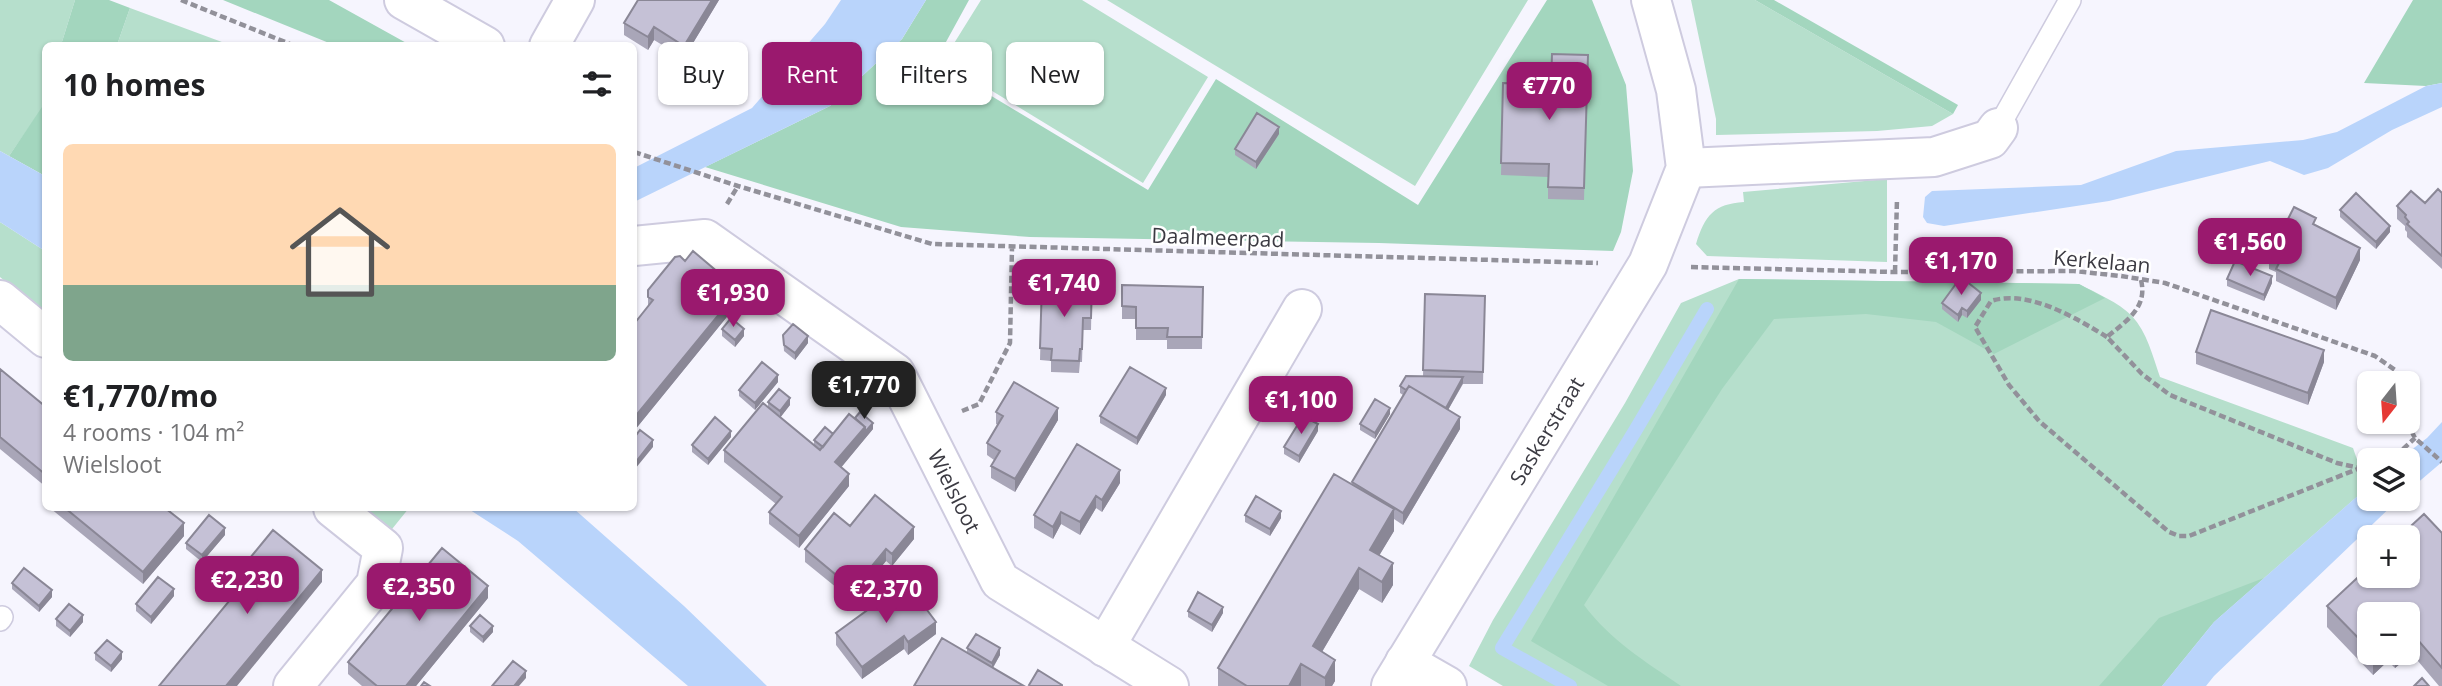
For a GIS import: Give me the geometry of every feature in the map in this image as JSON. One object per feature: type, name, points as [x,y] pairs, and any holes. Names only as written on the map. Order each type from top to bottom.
[{"type":"street","points":[[404,0],[478,42]]},
{"type":"street","points":[[550,42],[575,0]]},
{"type":"street","name":"Saskerstraat","points":[[1398,674],[1648,264],[1686,168],[1676,90],[1651,0]]},
{"type":"street","points":[[1686,168],[1934,157],[1990,139],[1998,128]]},
{"type":"street","name":"Wielsloot","points":[[637,246],[705,239],[895,373],[1000,581],[1169,686]]},
{"type":"street","points":[[0,300],[42,335]]},
{"type":"street","points":[[1105,647],[1302,309]]},
{"type":"street","points":[[293,686],[376,584],[383,548],[336,511]]},
{"type":"street","points":[[1398,674],[1447,686]]},
{"type":"lane","points":[[1998,128],[2070,0]]},
{"type":"path","points":[[181,0],[285,42]]},
{"type":"path","name":"Daalmeerpad","points":[[637,153],[738,187],[932,244],[1648,264]]},
{"type":"path","points":[[1895,272],[1898,158]]},
{"type":"path","points":[[922,428],[979,404],[1010,343],[1012,247]]},
{"type":"path","name":"Kerkelaan","points":[[1648,264],[1895,272],[2074,271],[2141,279],[2165,283],[2375,356],[2396,371]]},
{"type":"path","points":[[2107,337],[2132,316],[2140,303],[2144,293],[2141,279]]},
{"type":"path","points":[[2357,467],[2310,453],[2170,395],[2142,374],[2107,337],[2088,325],[2040,304],[2002,297],[1991,301],[1975,327],[2009,385],[2039,421],[2169,532],[2179,536],[2189,536],[2357,469]]},
{"type":"path","points":[[2413,434],[2442,462]]},
{"type":"path","points":[[2404,448],[2415,438]]},
{"type":"green space","points":[[0,0],[75,0],[62,42],[42,42],[42,108],[9,156],[0,151]]},
{"type":"green space","points":[[75,0],[109,0],[130,8],[118,42],[62,42]]},
{"type":"green space","points":[[223,0],[329,0],[405,42],[327,42]]},
{"type":"green space","points":[[926,0],[969,0],[946,42],[899,42]]},
{"type":"green space","points":[[981,0],[1082,0],[1208,77],[1143,183],[1015,105],[1104,105],[1104,42],[1006,42],[1006,99],[992,91],[992,42],[955,42]]},
{"type":"green space","points":[[1107,0],[1528,0],[1415,186]]},
{"type":"green space","points":[[1547,0],[1592,0],[1626,85],[1633,171],[1621,232],[1613,251],[1379,243],[1030,237],[901,227],[705,167],[831,105],[862,105],[862,76],[876,63],[876,105],[992,105],[992,96],[1148,190],[1216,79],[1418,205]]},
{"type":"green space","points":[[1691,0],[1755,0],[1953,114],[1932,126],[1877,131],[1716,135],[1716,119]]},
{"type":"green space","points":[[1755,0],[1774,0],[1958,105],[1953,114]]},
{"type":"green space","points":[[2413,0],[2442,0],[2442,83],[2426,86],[2364,83]]},
{"type":"green space","points":[[130,8],[222,42],[118,42]]},
{"type":"green space","points":[[42,107],[42,174],[9,156]]},
{"type":"green space","points":[[1887,179],[1887,262],[1707,256],[1696,244],[1707,218],[1725,205],[1744,202],[1743,192]]},
{"type":"green space","points":[[0,222],[42,249],[42,312],[0,277]]},
{"type":"green space","points":[[1739,279],[2079,284],[2114,302],[2132,316],[2146,337],[2160,377],[2353,448],[2357,459],[2357,497],[2214,622],[2162,686],[1503,686],[1469,666],[1493,620],[1625,403],[1681,303]]},
{"type":"green space","points":[[1739,279],[2079,284],[2105,298],[1994,354],[1936,322],[1866,314],[1774,319],[1722,389],[1584,605],[1617,640],[1681,686],[1608,686],[1531,641]]},
{"type":"green space","points":[[349,511],[407,511],[384,539]]},
{"type":"green space","points":[[2264,578],[2214,622],[2162,686],[2099,686],[2159,618]]},
{"type":"water","points":[[841,0],[926,0],[899,42],[876,42],[876,63],[862,76],[862,42],[809,42]]},
{"type":"water","points":[[2442,83],[2442,107],[2392,130],[2328,168],[2304,175],[2270,161],[2109,201],[1944,226],[1927,223],[1923,217],[1925,197],[1932,191],[2081,185],[2176,151],[2303,140],[2337,132],[2426,86]]},
{"type":"water","points":[[762,96],[762,105],[831,105],[637,201],[637,166],[752,108]]},
{"type":"water","points":[[0,151],[42,174],[42,249],[0,222]]},
{"type":"water","points":[[2442,422],[2442,462],[2420,481],[2420,448],[2414,448]]},
{"type":"water","points":[[2357,497],[2357,511],[2386,511],[2372,525],[2357,525],[2357,539],[2206,686],[2162,686],[2214,622]]},
{"type":"water","points":[[472,511],[576,511],[684,606],[767,686],[688,686],[518,541]]},
{"type":"building","points":[[638,0],[712,0],[686,42],[678,42],[654,27],[648,37],[624,23]]},
{"type":"building","points":[[1552,54],[1588,55],[1584,188],[1548,187],[1549,164],[1501,163],[1503,83],[1551,84]]},
{"type":"building","points":[[1257,113],[1279,127],[1256,162],[1235,149]]},
{"type":"building","points":[[2438,189],[2442,193],[2442,256],[2407,224],[2409,222],[2406,215],[2397,206],[2411,191],[2425,203]]},
{"type":"building","points":[[2356,193],[2390,226],[2376,242],[2340,210]]},
{"type":"building","points":[[2294,207],[2316,218],[2313,224],[2360,248],[2336,298],[2276,269],[2280,261],[2269,257]]},
{"type":"building","points":[[693,251],[739,290],[637,414],[637,320],[653,300],[648,297],[648,290],[675,257],[680,256],[685,261]]},
{"type":"building","points":[[2235,261],[2272,276],[2264,295],[2227,279]]},
{"type":"building","points":[[1961,277],[1981,293],[1967,311],[1962,308],[1958,315],[1942,303]]},
{"type":"building","points":[[1042,283],[1092,284],[1091,318],[1083,318],[1079,361],[1051,360],[1052,349],[1040,348]]},
{"type":"building","points":[[1122,285],[1203,287],[1202,337],[1167,337],[1168,328],[1136,328],[1136,307],[1122,306]]},
{"type":"building","points":[[1425,294],[1485,296],[1483,372],[1423,370]]},
{"type":"building","points":[[2211,310],[2324,350],[2308,393],[2196,352]]},
{"type":"building","points":[[731,318],[744,329],[735,340],[722,329]]},
{"type":"building","points":[[793,324],[808,336],[795,353],[784,345],[783,335]]},
{"type":"building","points":[[762,362],[778,375],[755,403],[739,390]]},
{"type":"building","points":[[1130,367],[1166,388],[1137,438],[1100,416]]},
{"type":"building","points":[[0,369],[42,404],[42,472],[0,437]]},
{"type":"building","points":[[1406,376],[1463,377],[1446,408],[1409,386],[1406,390],[1400,386]]},
{"type":"building","points":[[1014,382],[1058,408],[1015,479],[991,466],[1000,451],[987,443],[1003,416],[996,412]]},
{"type":"building","points":[[1409,386],[1460,417],[1403,513],[1352,482]]},
{"type":"building","points":[[779,389],[790,398],[780,411],[768,402]]},
{"type":"building","points":[[1375,399],[1390,408],[1375,433],[1360,424]]},
{"type":"building","points":[[763,403],[820,450],[849,414],[865,427],[835,462],[849,474],[799,536],[769,512],[782,497],[724,450]]},
{"type":"building","points":[[860,412],[873,423],[865,432],[865,427],[855,418]]},
{"type":"building","points":[[1303,416],[1318,424],[1299,456],[1284,447]]},
{"type":"building","points":[[715,417],[731,431],[708,459],[692,445]]},
{"type":"building","points":[[825,427],[833,434],[823,447],[814,440]]},
{"type":"building","points":[[640,430],[653,440],[637,460],[637,434]]},
{"type":"building","points":[[1077,444],[1120,470],[1102,500],[1096,496],[1080,522],[1061,512],[1053,527],[1034,515]]},
{"type":"building","points":[[1334,474],[1394,509],[1370,550],[1393,563],[1382,582],[1359,568],[1313,646],[1335,660],[1325,678],[1301,664],[1289,686],[1247,686],[1218,668]]},
{"type":"building","points":[[875,495],[914,527],[892,554],[886,549],[853,589],[805,549],[834,513],[850,526]]},
{"type":"building","points":[[1256,496],[1281,511],[1270,529],[1245,515]]},
{"type":"building","points":[[69,511],[169,511],[184,523],[143,572]]},
{"type":"building","points":[[2424,514],[2442,533],[2442,668],[2420,642],[2420,602],[2357,602],[2357,637],[2327,606],[2357,578],[2357,588],[2420,588],[2420,525],[2412,525]]},
{"type":"building","points":[[209,515],[225,528],[202,555],[186,543]]},
{"type":"building","points":[[273,530],[322,570],[226,686],[159,686],[254,571],[245,564]]},
{"type":"building","points":[[442,548],[488,586],[406,686],[377,686],[348,662]]},
{"type":"building","points":[[24,568],[52,590],[39,606],[12,583]]},
{"type":"building","points":[[158,577],[174,589],[151,617],[136,604]]},
{"type":"building","points":[[906,582],[936,622],[908,642],[904,636],[862,667],[836,633]]},
{"type":"building","points":[[1198,592],[1223,607],[1212,625],[1188,611]]},
{"type":"building","points":[[69,604],[83,615],[70,631],[56,619]]},
{"type":"building","points":[[480,615],[493,626],[483,637],[470,626]]},
{"type":"building","points":[[976,634],[1000,648],[992,663],[967,648]]},
{"type":"building","points":[[942,638],[1024,686],[914,686]]},
{"type":"building","points":[[107,640],[122,652],[111,666],[95,653]]},
{"type":"building","points":[[513,661],[526,671],[514,686],[492,686]]},
{"type":"building","points":[[1038,670],[1062,685],[1062,686],[1029,685]]},
{"type":"building","points":[[2422,678],[2429,686],[2414,686]]},
{"type":"waterway","points":[[1570,686],[1502,648],[1707,309]]}]
